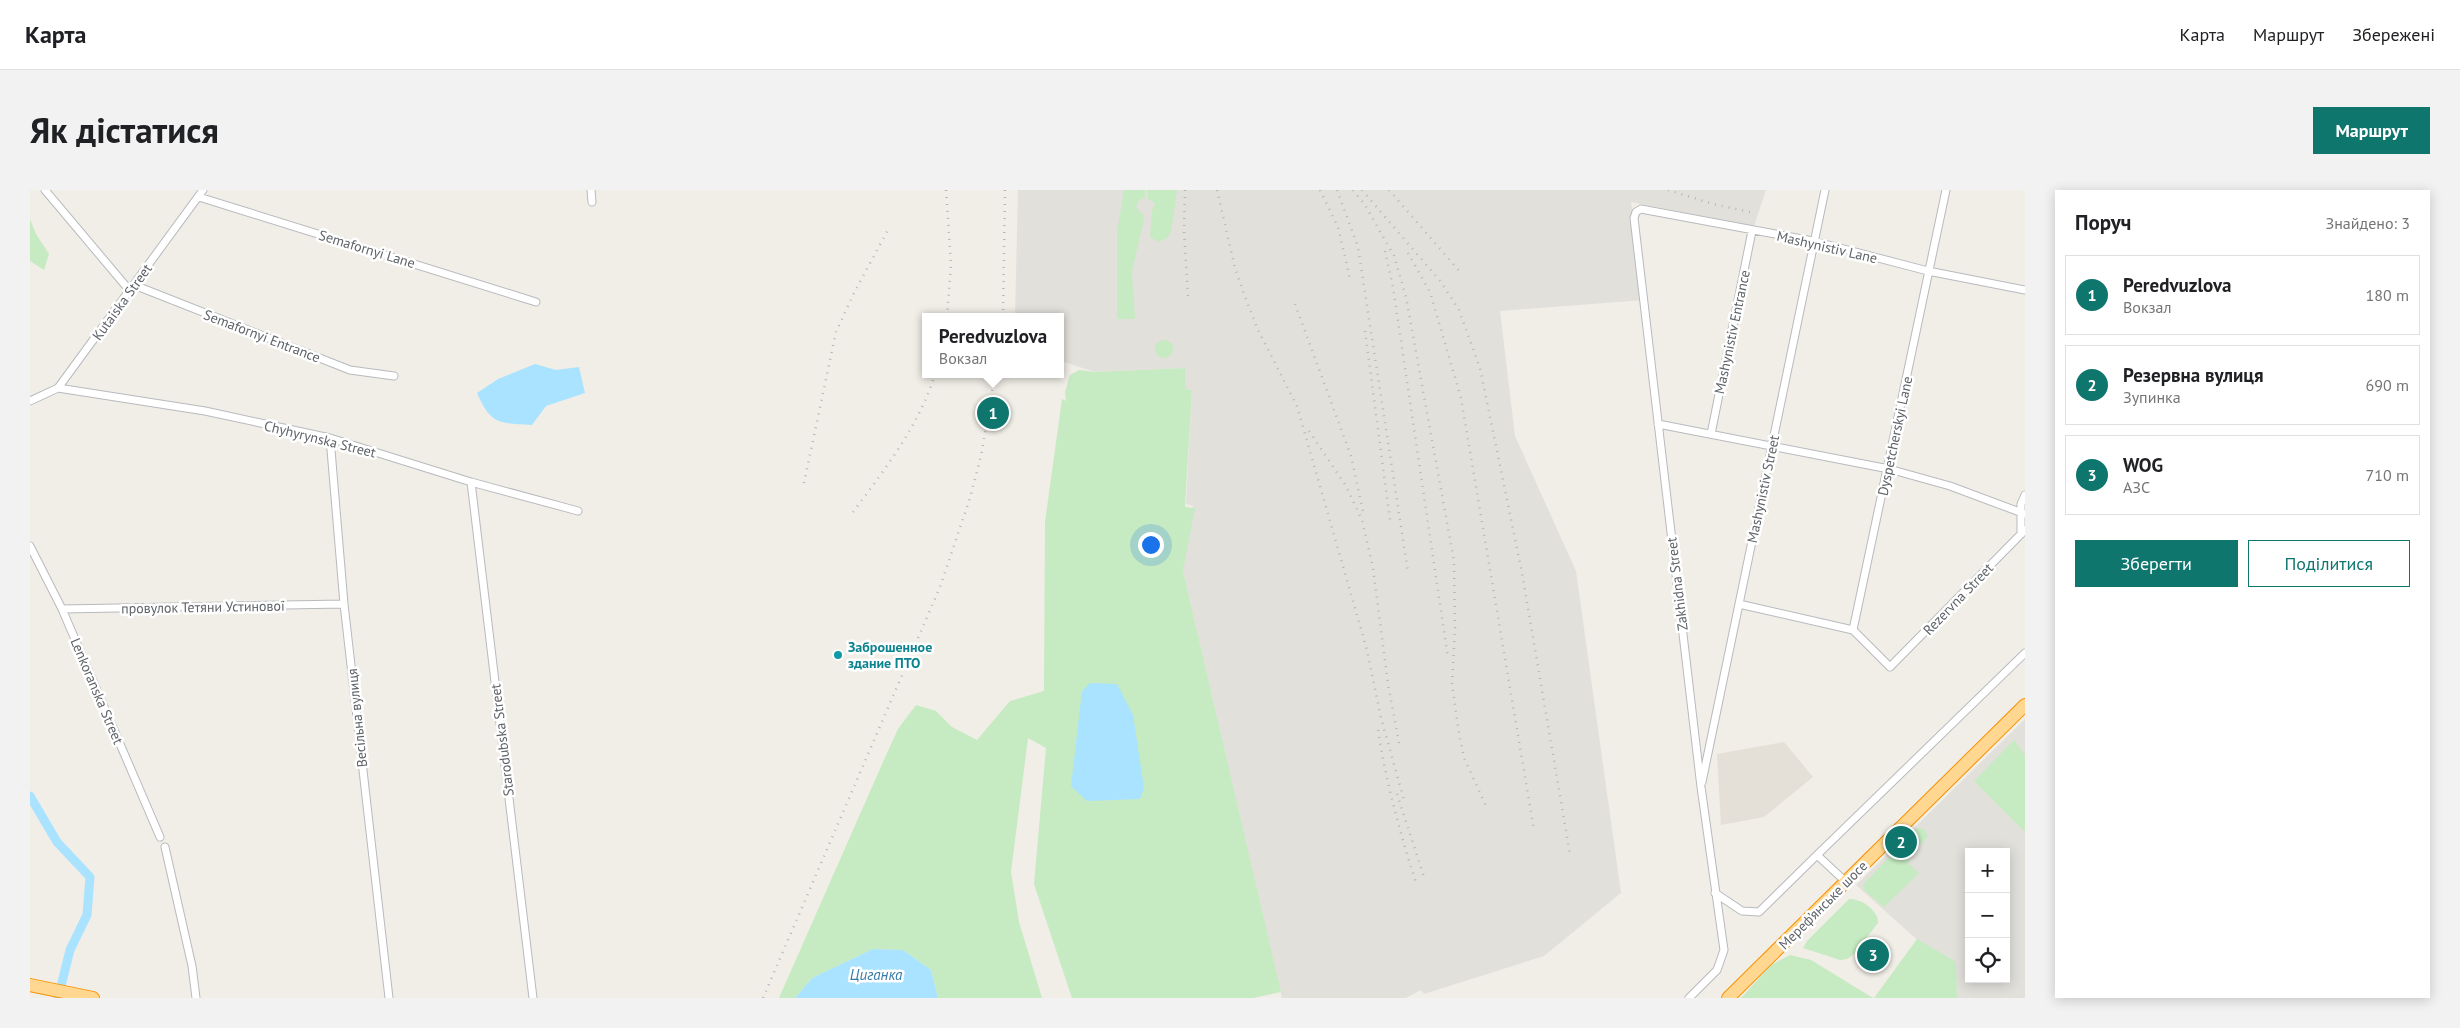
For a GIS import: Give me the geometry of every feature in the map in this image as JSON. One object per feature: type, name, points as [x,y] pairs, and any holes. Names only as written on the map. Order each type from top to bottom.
[{"type":"highway","name":"Мереф’янське шосе","points":[[1728,998],[2025,705]]},
{"type":"highway","points":[[30,985],[93,998]]},
{"type":"street","points":[[45,190],[131,288]]},
{"type":"street","points":[[591,190],[592,202]]},
{"type":"street","name":"Mashynistiv Street","points":[[1701,788],[1825,190]]},
{"type":"street","name":"Dyspetcherskyi Lane","points":[[1853,630],[1889,469],[1946,190]]},
{"type":"street","name":"Kutaiska Street","points":[[30,401],[58,388],[201,193]]},
{"type":"street","name":"Semafornyi Lane","points":[[201,193],[536,302]]},
{"type":"street","name":"Mashynistiv Lane","points":[[1634,218],[1636,212],[1641,209],[1813,242],[1928,271],[2025,290]]},
{"type":"street","name":"Zakhidna Street","points":[[1634,218],[1701,788],[1724,950],[1717,970],[1689,998]]},
{"type":"street","name":"Mashynistiv Entrance","points":[[1711,434],[1752,230]]},
{"type":"street","name":"Semafornyi Entrance","points":[[131,288],[350,370],[394,376]]},
{"type":"street","name":"Chyhyrynska Street","points":[[58,388],[205,412],[330,438],[471,482],[578,510]]},
{"type":"street","points":[[1658,424],[1889,469],[1950,486],[2023,513]]},
{"type":"street","name":"Весільна вулиця","points":[[330,438],[344,604],[389,998]]},
{"type":"street","name":"Starodubska Street","points":[[471,482],[533,998]]},
{"type":"street","points":[[2023,532],[2021,504],[2025,495]]},
{"type":"street","name":"Rezervna Street","points":[[1853,630],[1890,668],[2023,532]]},
{"type":"street","name":"Lenkoranska Street","points":[[30,546],[62,609],[160,837]]},
{"type":"street","name":"провулок Тетяни Устинової","points":[[62,609],[344,604]]},
{"type":"street","points":[[1739,604],[1853,630]]},
{"type":"street","points":[[1715,893],[1742,911],[1759,912],[2025,653]]},
{"type":"street","points":[[165,847],[192,966],[196,998]]},
{"type":"street","points":[[1818,856],[1846,882]]},
{"type":"shaded area","points":[[1018,190],[1766,190],[1754,226],[1631,202],[1644,300],[1500,311],[1515,436],[1576,571],[1621,893],[1544,956],[1424,994],[1421,990],[1406,998],[1282,998],[1183,571],[1193,506],[1186,504],[1192,390],[1186,389],[1185,368],[1095,372],[1064,362],[1064,313],[1015,313]]},
{"type":"shaded area","points":[[2025,719],[2025,998],[1957,998],[1956,962],[1923,945],[1856,885]]},
{"type":"shaded area","points":[[1784,742],[1813,777],[1764,817],[1721,825],[1717,754]]},
{"type":"green space","points":[[1124,190],[1145,190],[1145,198],[1139,200],[1136,207],[1144,216],[1144,219],[1132,272],[1135,319],[1117,319],[1117,232]]},
{"type":"green space","points":[[1148,190],[1177,190],[1171,232],[1167,238],[1158,242],[1150,237],[1152,211],[1155,203],[1148,199]]},
{"type":"green space","points":[[30,219],[36,234],[49,254],[44,270],[30,261]]},
{"type":"green space","points":[[1164,340],[1170,343],[1173,349],[1170,355],[1164,358],[1158,355],[1155,349],[1158,343]]},
{"type":"green space","points":[[1185,368],[1186,389],[1192,390],[1185,507],[1195,508],[1183,571],[1281,992],[1253,998],[1072,998],[1034,884],[1046,748],[1028,738],[1011,872],[1019,922],[1042,998],[938,998],[931,970],[903,950],[873,949],[812,978],[795,998],[779,998],[898,729],[916,705],[936,711],[952,727],[977,740],[1010,701],[1044,691],[1045,522],[1062,399],[1066,401],[1065,392],[1070,375],[1079,370],[1095,372]]},
{"type":"green space","points":[[2014,740],[2025,755],[2025,832],[1974,781]]},
{"type":"green space","points":[[1915,829],[1925,830],[1928,837],[1912,852],[1908,863],[1919,873],[1884,907],[1865,891],[1863,885]]},
{"type":"green space","points":[[1849,899],[1864,903],[1878,918],[1878,923],[1853,955],[1847,959],[1840,960],[1803,948],[1807,941]]},
{"type":"green space","points":[[1917,939],[1956,962],[1957,998],[1874,998]]},
{"type":"green space","points":[[1790,955],[1811,960],[1873,998],[1741,998],[1771,965]]},
{"type":"water","points":[[535,364],[556,370],[579,367],[585,393],[546,406],[532,425],[511,424],[492,417],[477,393],[498,379]]},
{"type":"water","points":[[1090,683],[1117,684],[1133,715],[1144,788],[1140,799],[1087,801],[1071,786],[1082,691]]},
{"type":"water","name":"Циганка","points":[[873,949],[903,950],[931,970],[938,998],[795,998],[812,978]]},
{"type":"waterway","points":[[30,796],[57,842],[90,877],[87,915],[70,950],[58,998]]},
{"type":"railway","points":[[946,190],[951,265],[947,313]]},
{"type":"railway","points":[[1003,313],[1005,190]]},
{"type":"railway","points":[[1185,190],[1184,231],[1188,296]]},
{"type":"railway","points":[[1217,190],[1235,268],[1245,297],[1258,330],[1297,406],[1367,650],[1381,718],[1404,800]]},
{"type":"railway","points":[[1320,190],[1338,227],[1350,279]]},
{"type":"railway","points":[[1337,190],[1358,247],[1408,572]]},
{"type":"railway","points":[[1353,190],[1365,205],[1394,256],[1406,297],[1454,561],[1455,628],[1452,683],[1458,727],[1464,758],[1486,806]]},
{"type":"railway","points":[[1362,190],[1441,282],[1459,310],[1480,368],[1522,573],[1570,854]]},
{"type":"railway","points":[[1389,190],[1461,273]]},
{"type":"railway","points":[[1668,190],[1713,204],[1754,213]]},
{"type":"railway","points":[[804,483],[836,332],[855,291],[889,228]]},
{"type":"railway","points":[[1385,251],[1393,287],[1448,658]]},
{"type":"railway","points":[[1408,253],[1430,292],[1461,398],[1534,830]]},
{"type":"railway","points":[[1295,304],[1351,456],[1364,516]]},
{"type":"railway","points":[[1365,331],[1390,520]]},
{"type":"railway","points":[[853,512],[900,446],[920,411],[934,378]]},
{"type":"railway","points":[[763,998],[940,587],[970,498],[981,456],[994,378]]},
{"type":"railway","points":[[1309,431],[1346,486],[1362,520],[1373,568],[1388,684],[1400,748]]},
{"type":"railway","points":[[1378,730],[1394,807],[1416,883]]},
{"type":"railway","points":[[1397,794],[1425,880]]},
{"type":"place","name":"Peredvuzlova","points":[[993,413]]},
{"type":"place","name":"Заброшенное здание ПТО","points":[[838,655]]},
{"type":"place","name":"Резервна вулиця","points":[[1901,842]]},
{"type":"place","name":"WOG","points":[[1873,955]]}]
